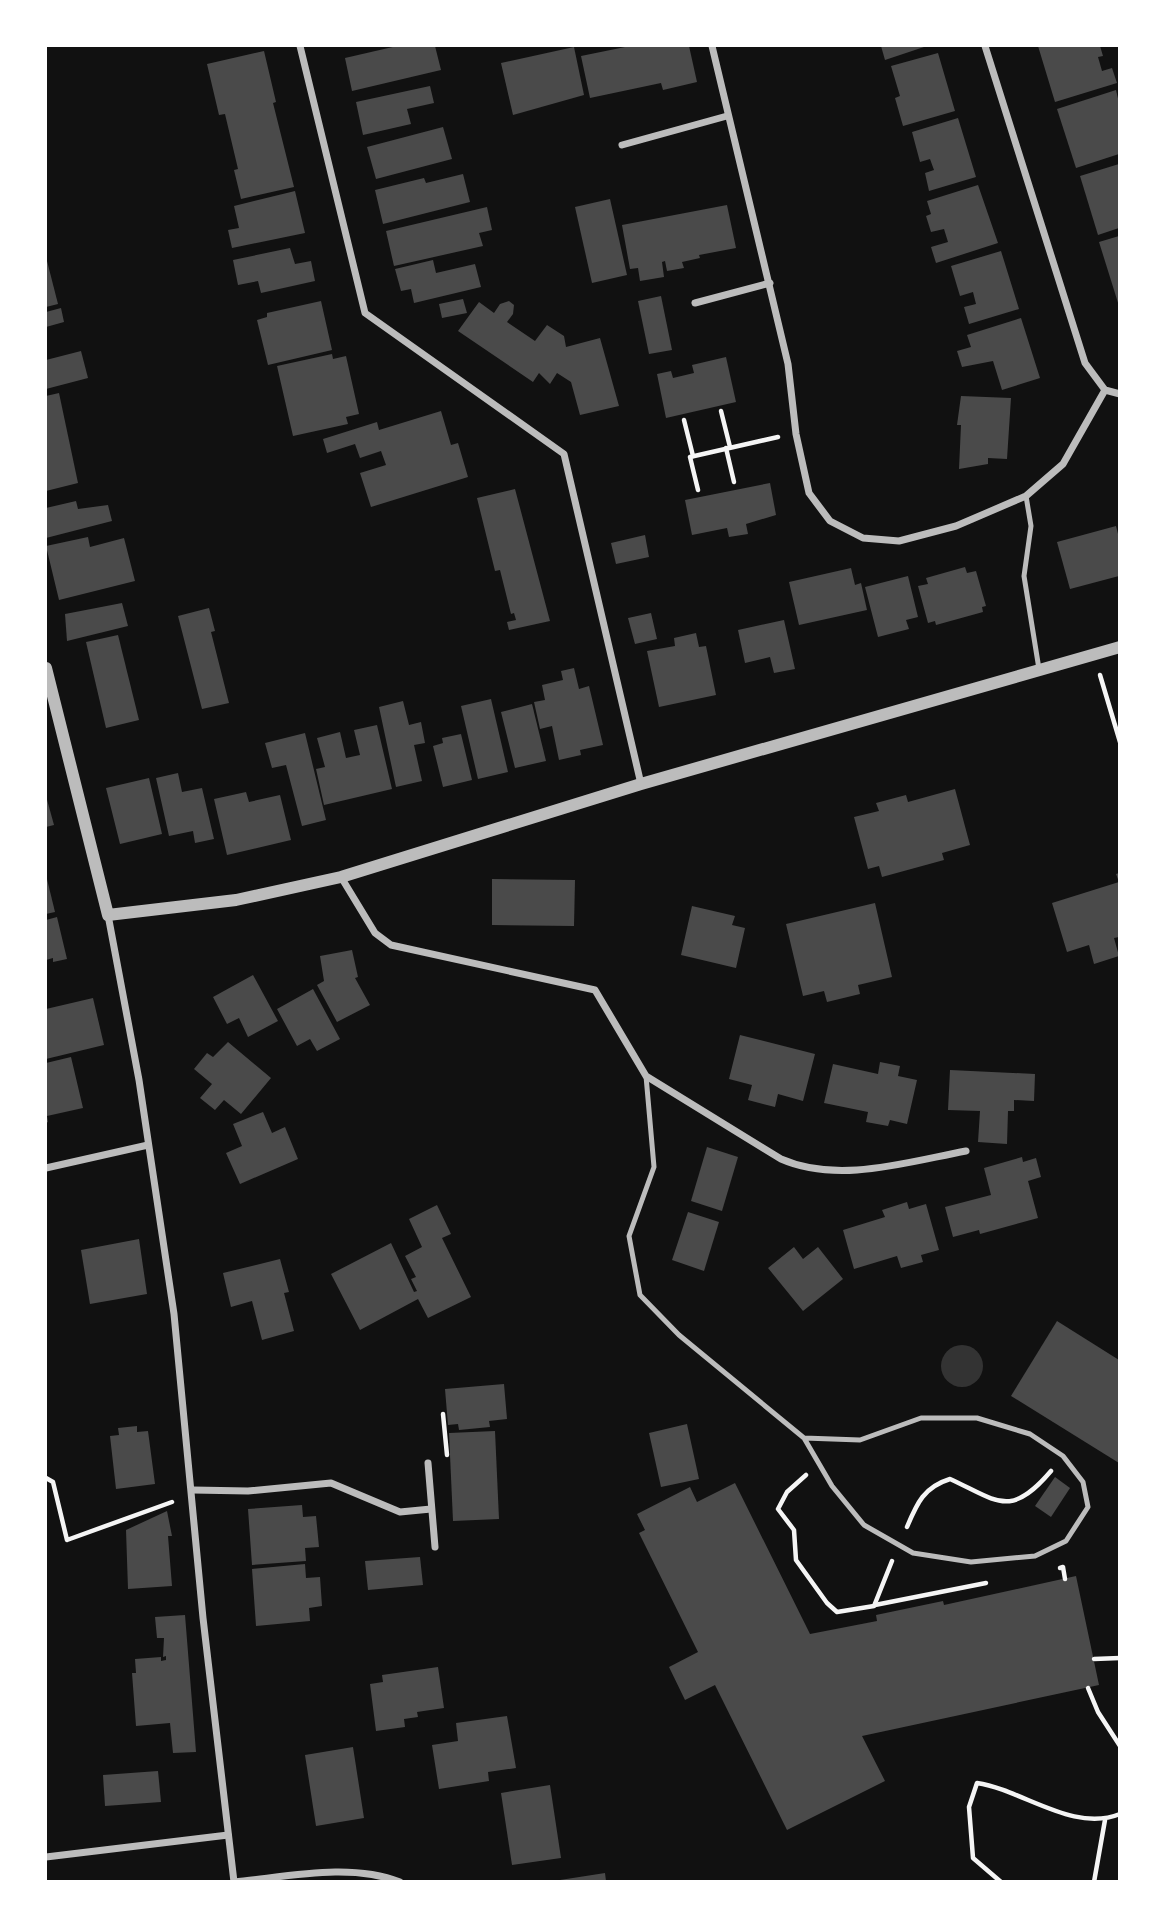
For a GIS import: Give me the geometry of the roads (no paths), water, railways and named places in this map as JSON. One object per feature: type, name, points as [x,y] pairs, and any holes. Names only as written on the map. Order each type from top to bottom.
[{"type":"street","points":[[300,46],[365,313],[564,454],[641,784]]},
{"type":"street","points":[[712,46],[788,364],[796,434],[809,493],[830,520],[863,538],[899,541],[956,526],[1026,496],[1063,464],[1105,390]]},
{"type":"street","points":[[985,46],[1085,363],[1105,390],[1119,394]]},
{"type":"street","points":[[622,145],[727,116]]},
{"type":"street","points":[[695,303],[770,283]]},
{"type":"street","points":[[108,915],[236,900],[341,877],[641,784],[1119,647]]},
{"type":"street","points":[[46,668],[108,915],[148,1145],[174,1314],[194,1494],[205,1632],[234,1881],[338,1872],[386,1876],[400,1881]]},
{"type":"street","points":[[341,877],[375,933],[391,945],[595,990],[646,1076],[781,1159],[799,1167],[869,1170],[965,1151]]},
{"type":"street","points":[[46,1168],[148,1145]]},
{"type":"street","points":[[428,1463],[435,1547]]},
{"type":"street","points":[[194,1494],[331,1483],[400,1512],[431,1509]]},
{"type":"street","points":[[46,1857],[228,1835]]},
{"type":"lane","points":[[1026,496],[1031,526],[1024,576],[1039,670]]},
{"type":"lane","points":[[646,1076],[654,1167],[629,1236],[640,1295],[680,1335],[804,1438],[832,1486],[864,1525],[913,1553],[971,1562],[1035,1556],[1066,1541],[1088,1507],[1083,1482],[1063,1457],[1030,1434],[977,1418],[921,1418],[860,1440],[804,1438]]}]
